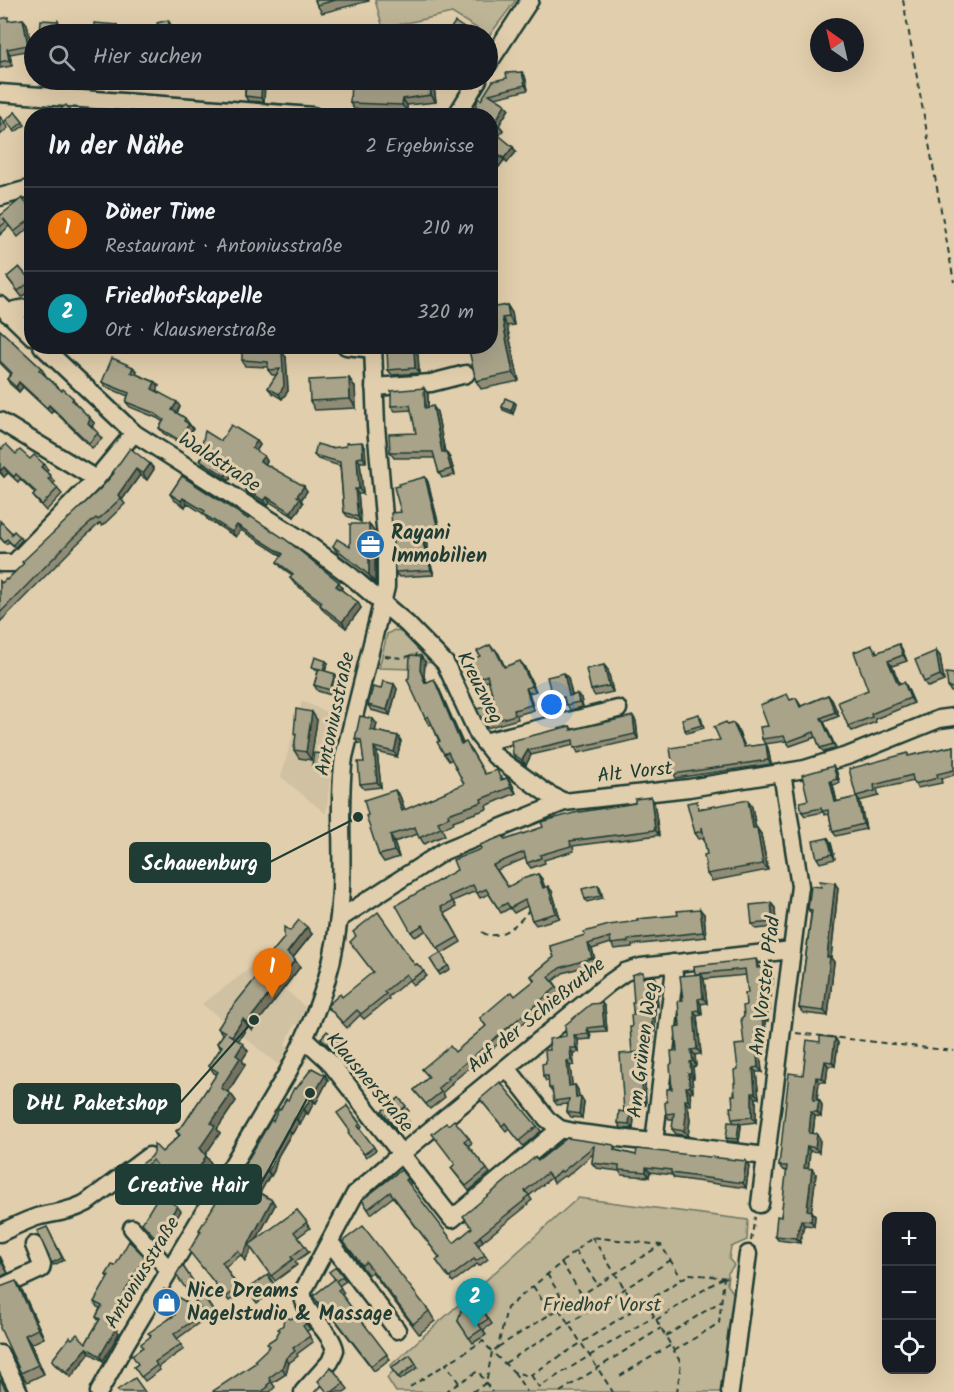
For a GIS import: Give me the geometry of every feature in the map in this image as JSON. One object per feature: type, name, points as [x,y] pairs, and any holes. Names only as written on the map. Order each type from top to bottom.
[{"type":"street","points":[[498,49],[530,0]]},
{"type":"street","points":[[461,108],[472,90]]},
{"type":"street","points":[[3,94],[111,108]]},
{"type":"street","points":[[0,197],[24,190]]},
{"type":"street","points":[[4,309],[24,308]]},
{"type":"street","points":[[4,309],[24,328]]},
{"type":"street","name":"Waldstraße","points":[[50,354],[134,433],[302,540],[352,577],[383,604]]},
{"type":"street","name":"Antoniusstraße","points":[[99,1392],[288,1072],[305,1039],[324,992],[334,955],[339,919],[343,771],[386,587],[386,539],[373,354]]},
{"type":"street","points":[[374,387],[430,383],[466,374]]},
{"type":"street","points":[[0,421],[96,479]]},
{"type":"street","points":[[0,563],[14,563],[96,479],[134,433]]},
{"type":"street","name":"Kreuzweg","points":[[383,604],[430,646],[445,663],[476,729],[495,756],[546,793],[564,802]]},
{"type":"street","name":"Kreuzweg","points":[[484,742],[618,709]]},
{"type":"street","name":"Alt Vorst","points":[[339,919],[444,850],[564,802],[689,788],[782,773],[827,763],[939,719],[954,717]]},
{"type":"street","name":"Am Vorster Pfad","points":[[760,1204],[800,886],[782,773]]},
{"type":"street","name":"Auf der Schießruthe","points":[[401,1154],[619,976],[641,967],[792,950]]},
{"type":"street","name":"Am Grünen Weg","points":[[654,1142],[674,976],[673,963]]},
{"type":"street","name":"Klausnerstraße","points":[[305,1039],[328,1060],[452,1219],[560,1129]]},
{"type":"street","points":[[507,1068],[548,1119],[560,1129]]},
{"type":"street","name":"Am Grünen Weg","points":[[560,1129],[766,1156]]},
{"type":"street","name":"Klausnerstraße","points":[[303,1392],[330,1362],[335,1353],[334,1343],[305,1305],[302,1296],[306,1286],[355,1194],[401,1154]]},
{"type":"street","points":[[0,1233],[28,1220],[65,1212],[86,1203],[149,1156]]},
{"type":"street","points":[[132,1228],[169,1270]]},
{"type":"street","points":[[330,1242],[398,1330]]},
{"type":"street","points":[[0,1288],[41,1269],[42,1265],[34,1245]]},
{"type":"street","points":[[730,1392],[748,1254]]},
{"type":"street","points":[[0,1354],[19,1392]]},
{"type":"path","points":[[903,0],[954,282]]},
{"type":"path","points":[[370,654],[402,658],[422,653],[430,646]]},
{"type":"path","points":[[336,689],[340,692],[342,703],[340,708]]},
{"type":"path","points":[[482,932],[490,937],[497,936],[527,913],[530,906]]},
{"type":"path","points":[[782,1032],[954,1051]]},
{"type":"path","points":[[748,1254],[756,1208],[760,1204]]},
{"type":"path","points":[[592,1237],[637,1308]]},
{"type":"path","points":[[498,1347],[507,1308],[592,1237],[661,1245],[682,1279]]},
{"type":"path","points":[[472,1392],[486,1383],[492,1352],[498,1347],[661,1245]]},
{"type":"path","points":[[575,1251],[598,1285]]},
{"type":"path","points":[[505,1363],[671,1260]]},
{"type":"path","points":[[561,1262],[582,1295]]},
{"type":"path","points":[[547,1274],[566,1305]]},
{"type":"path","points":[[514,1372],[531,1375],[690,1274],[745,1280]]},
{"type":"path","points":[[674,1351],[719,1323],[724,1277]]},
{"type":"path","points":[[656,1320],[724,1277]]},
{"type":"path","points":[[533,1286],[551,1314]]},
{"type":"path","points":[[666,1336],[721,1301]]},
{"type":"path","points":[[646,1302],[681,1364],[677,1392]]},
{"type":"path","points":[[559,1309],[613,1392]]},
{"type":"path","points":[[531,1375],[539,1388],[654,1316]]},
{"type":"path","points":[[560,1392],[661,1328]]},
{"type":"path","points":[[410,1388],[483,1341],[514,1372],[527,1392]]},
{"type":"path","points":[[620,1376],[671,1345]]},
{"type":"path","points":[[446,1364],[459,1383]]},
{"type":"path","points":[[445,1392],[478,1371],[492,1392]]},
{"type":"path","points":[[604,1392],[610,1388]]},
{"type":"shaded area","points":[[302,701],[337,717],[326,814],[281,777]]},
{"type":"shaded area","points":[[252,967],[287,991],[305,1007],[299,1024],[295,1024],[285,1044],[288,1046],[279,1065],[202,1004]]},
{"type":"green space","points":[[375,0],[516,0],[498,24],[470,24],[452,13],[401,24],[382,24]]},
{"type":"green space","points":[[394,630],[406,634],[435,663],[415,662],[414,669],[379,668],[387,634]]},
{"type":"green space","name":"Friedhof Vorst","points":[[578,1198],[748,1220],[747,1240],[731,1247],[729,1259],[734,1265],[728,1273],[727,1284],[735,1295],[721,1392],[396,1392],[387,1378],[393,1371],[390,1366]]},
{"type":"building","points":[[315,0],[336,0],[317,5]]},
{"type":"building","points":[[8,17],[8,21],[23,19],[24,46],[7,49],[9,60],[0,62],[0,19]]},
{"type":"building","points":[[41,20],[58,21],[58,24],[41,24]]},
{"type":"building","points":[[168,20],[169,24],[157,24]]},
{"type":"building","points":[[522,72],[525,85],[489,94],[505,104],[498,117],[498,108],[476,108],[478,98],[481,100],[487,90],[498,90],[498,80],[507,78],[506,73]]},
{"type":"building","points":[[245,90],[261,90],[261,98],[245,96]]},
{"type":"building","points":[[351,90],[430,90],[431,95],[403,99],[402,105],[350,103]]},
{"type":"building","points":[[15,112],[23,122],[13,130],[6,120]]},
{"type":"building","points":[[498,134],[513,147],[504,158],[500,156],[498,159]]},
{"type":"building","points":[[22,198],[24,201],[24,224],[14,232],[3,218],[6,222],[0,227],[1,215]]},
{"type":"building","points":[[19,267],[24,273],[24,286],[18,291],[7,277]]},
{"type":"building","points":[[507,305],[509,317],[502,318],[513,373],[476,381],[470,354],[498,354],[498,307]]},
{"type":"building","points":[[0,330],[41,368],[39,370],[73,398],[72,400],[90,418],[88,423],[98,433],[89,443],[49,405],[47,408],[19,382],[16,387],[7,379],[12,373],[0,361]]},
{"type":"building","points":[[242,354],[282,354],[284,386],[279,394],[268,388],[280,369],[268,370],[268,362],[242,360]]},
{"type":"building","points":[[387,354],[414,354],[415,368],[388,370]]},
{"type":"building","points":[[112,358],[133,367],[131,372],[155,382],[152,389],[177,402],[172,410],[185,418],[184,421],[189,424],[179,440],[159,428],[164,420],[154,413],[126,402],[129,393],[102,382]]},
{"type":"building","points":[[349,378],[350,399],[310,401],[309,380]]},
{"type":"building","points":[[424,388],[425,408],[433,406],[442,452],[446,452],[451,469],[439,473],[433,452],[390,452],[389,434],[416,433],[410,405],[391,406],[391,391]]},
{"type":"building","points":[[505,398],[514,402],[511,411],[502,407]]},
{"type":"building","points":[[231,425],[257,441],[252,448],[264,456],[260,461],[304,486],[291,512],[267,497],[264,501],[244,488],[250,477],[232,466],[225,476],[200,460],[206,452],[201,449],[205,431],[221,441]]},
{"type":"building","points":[[362,442],[363,457],[357,458],[359,489],[355,489],[358,517],[344,512],[340,462],[314,455],[317,444],[331,448],[346,446],[346,443]]},
{"type":"building","points":[[6,444],[16,454],[20,450],[30,459],[34,455],[44,464],[41,467],[51,476],[48,479],[58,488],[42,505],[33,496],[36,492],[16,474],[14,477],[4,467],[0,471],[0,447],[2,449]]},
{"type":"building","points":[[130,448],[150,464],[143,474],[136,469],[118,495],[121,498],[98,520],[96,518],[72,539],[0,613],[0,581],[2,583],[7,580],[24,563],[22,562],[101,488]]},
{"type":"building","points":[[182,476],[248,519],[250,516],[285,539],[339,582],[336,586],[358,602],[342,622],[320,605],[322,602],[290,578],[293,574],[277,562],[283,554],[237,525],[232,532],[203,514],[205,511],[183,498],[181,501],[170,494]]},
{"type":"building","points":[[425,477],[438,529],[424,532],[425,543],[423,543],[431,570],[395,572],[391,513],[401,512],[394,487]]},
{"type":"building","points":[[0,521],[12,533],[11,535],[14,531],[20,537],[13,545],[7,539],[4,542],[0,537]]},
{"type":"building","points":[[350,524],[369,524],[369,575],[333,546],[337,539],[350,547]]},
{"type":"building","points":[[899,644],[903,655],[888,661],[898,684],[904,682],[910,698],[848,726],[838,702],[868,690],[854,652],[872,645],[876,653]]},
{"type":"building","points":[[490,645],[493,650],[495,649],[504,667],[520,661],[532,686],[526,688],[531,705],[514,710],[515,715],[484,724],[477,709],[495,704],[487,675],[478,679],[470,661],[480,656],[477,651]]},
{"type":"building","points":[[936,651],[940,675],[924,682],[915,660]]},
{"type":"building","points":[[410,655],[421,656],[420,670],[425,683],[434,679],[461,744],[466,742],[485,774],[497,770],[501,780],[507,778],[511,787],[481,799],[482,802],[448,814],[449,817],[438,822],[441,828],[419,838],[415,827],[390,835],[394,851],[379,855],[366,816],[368,815],[364,800],[395,790],[402,811],[464,784],[448,752],[444,754],[437,742],[440,741],[428,716],[425,718],[407,679],[409,678]]},
{"type":"building","points":[[315,657],[326,661],[323,670],[312,667]]},
{"type":"building","points":[[604,665],[609,686],[591,690],[586,669]]},
{"type":"building","points":[[319,669],[335,674],[330,690],[314,685]]},
{"type":"building","points":[[564,673],[569,696],[577,694],[579,702],[566,705],[564,697],[553,700],[547,677]]},
{"type":"building","points":[[946,673],[954,674],[954,688],[948,687]]},
{"type":"building","points":[[383,681],[394,684],[387,710],[368,705],[373,687],[381,689]]},
{"type":"building","points":[[787,694],[790,700],[796,698],[800,707],[828,695],[835,712],[821,718],[833,744],[820,748],[814,732],[787,742],[784,736],[762,739],[760,727],[768,726],[760,705]]},
{"type":"building","points":[[296,709],[312,712],[306,752],[294,750]]},
{"type":"building","points":[[699,714],[702,725],[685,730],[682,719]]},
{"type":"building","points":[[360,716],[373,719],[370,730],[398,736],[394,752],[374,747],[377,782],[360,784],[358,762],[364,762],[361,740],[355,739]]},
{"type":"building","points":[[633,716],[635,734],[574,748],[573,740],[528,750],[522,760],[513,754],[511,741],[570,726],[571,730]]},
{"type":"building","points":[[726,722],[727,725],[733,723],[744,747],[766,744],[768,760],[674,774],[670,748],[720,740],[714,727]]},
{"type":"building","points":[[954,746],[954,770],[937,774],[938,778],[914,784],[912,775],[874,785],[875,791],[856,796],[849,769],[908,753],[908,756]]},
{"type":"building","points":[[314,753],[327,755],[325,767],[312,765]]},
{"type":"building","points":[[833,766],[837,779],[830,781],[835,802],[857,797],[863,824],[833,832],[828,810],[822,811],[821,808],[802,812],[800,802],[808,800],[802,775]]},
{"type":"building","points":[[651,797],[655,830],[570,841],[571,846],[540,855],[541,858],[527,863],[524,852],[493,865],[508,887],[538,874],[543,888],[548,886],[556,913],[532,920],[525,900],[510,908],[507,903],[498,908],[486,889],[477,893],[473,885],[449,896],[452,902],[441,907],[458,937],[437,949],[423,925],[411,932],[396,905],[457,870],[453,860],[481,849],[480,845],[503,836],[505,840],[543,827],[541,822],[574,813],[635,803],[635,799]]},
{"type":"building","points":[[748,800],[753,828],[757,828],[763,864],[707,874],[704,855],[707,854],[702,827],[702,831],[695,833],[687,803],[697,801],[698,809]]},
{"type":"building","points":[[828,838],[832,854],[817,858],[813,841]]},
{"type":"building","points":[[820,881],[835,883],[824,1011],[799,1008],[812,910],[808,909],[811,886],[821,887]]},
{"type":"building","points":[[598,885],[601,896],[585,899],[582,889]]},
{"type":"building","points":[[771,903],[773,922],[752,924],[750,905]]},
{"type":"building","points":[[700,909],[703,932],[611,944],[610,937],[588,944],[592,958],[560,968],[549,977],[557,987],[447,1078],[449,1079],[438,1088],[441,1092],[426,1104],[414,1090],[429,1077],[422,1069],[450,1046],[455,1052],[486,1026],[480,1018],[506,996],[512,992],[515,996],[535,980],[531,976],[554,957],[550,946],[609,925],[638,921],[637,919],[678,915],[677,911]]},
{"type":"building","points":[[378,912],[415,965],[417,964],[424,971],[410,980],[406,974],[361,1014],[357,1010],[343,1023],[327,1006],[340,994],[342,997],[373,972],[350,942],[356,936],[353,932]]},
{"type":"building","points":[[299,920],[307,927],[287,953],[295,960],[247,1023],[243,1019],[232,1036],[228,1034],[243,1044],[236,1055],[240,1058],[221,1088],[231,1094],[211,1123],[215,1126],[200,1148],[206,1156],[196,1173],[204,1178],[197,1189],[195,1187],[192,1191],[171,1179],[165,1190],[156,1185],[163,1174],[153,1160],[132,1176],[130,1173],[154,1153],[154,1144],[162,1152],[180,1135],[176,1131],[184,1124],[218,1072],[209,1066],[222,1046],[217,1043],[225,1032],[218,1028],[267,964],[264,962],[284,938],[284,927],[290,931]]},
{"type":"building","points":[[441,953],[448,966],[438,972],[430,959]]},
{"type":"building","points":[[756,959],[757,968],[768,967],[770,979],[767,980],[768,992],[765,992],[766,1004],[763,1004],[765,1016],[762,1016],[763,1029],[755,1030],[758,1067],[753,1068],[755,1093],[752,1093],[752,1117],[732,1119],[730,1107],[733,1107],[732,1095],[735,1095],[734,1070],[738,1069],[735,1045],[744,1044],[741,1018],[744,1017],[743,1006],[746,1005],[745,993],[748,993],[745,969],[695,974],[694,966]]},
{"type":"building","points":[[643,972],[643,978],[655,977],[656,989],[653,990],[651,1037],[645,1038],[646,1052],[632,1053],[630,1027],[632,1027],[631,1015],[634,1015],[632,1003],[634,1003],[632,975]]},
{"type":"building","points":[[701,974],[703,998],[698,999],[699,1010],[694,1011],[697,1049],[691,1050],[693,1061],[690,1062],[691,1073],[688,1073],[690,1087],[686,1087],[688,1100],[685,1100],[684,1131],[672,1129],[674,1113],[666,1114],[665,1102],[667,1102],[667,1089],[672,1089],[671,1051],[677,1051],[675,1027],[680,1026],[678,1001],[683,1000],[680,976]]},
{"type":"building","points":[[602,1003],[604,1026],[587,1028],[588,1034],[574,1035],[576,1048],[570,1048],[571,1060],[567,1061],[569,1086],[575,1085],[576,1098],[581,1097],[579,1114],[567,1112],[569,1099],[554,1101],[552,1088],[549,1088],[548,1076],[543,1076],[542,1064],[546,1063],[545,1050],[550,1050],[549,1039],[566,1036],[565,1025],[591,1004]]},
{"type":"building","points":[[327,1031],[340,1042],[334,1050],[321,1038]]},
{"type":"building","points":[[820,1036],[835,1038],[832,1062],[825,1061],[822,1078],[816,1077],[813,1100],[819,1100],[817,1112],[811,1112],[809,1133],[817,1134],[815,1148],[807,1146],[804,1168],[812,1169],[807,1210],[812,1211],[811,1221],[801,1220],[796,1238],[775,1236],[777,1216],[781,1217],[787,1166],[779,1166],[789,1073],[803,1075],[807,1040],[820,1042]]},
{"type":"building","points":[[640,1052],[643,1100],[632,1101],[629,1124],[618,1123],[619,1111],[624,1112],[620,1054]]},
{"type":"building","points":[[312,1068],[325,1075],[312,1098],[288,1129],[275,1152],[271,1166],[255,1191],[272,1200],[242,1256],[238,1251],[222,1262],[238,1288],[226,1297],[189,1251],[224,1189],[229,1192],[271,1120],[273,1121],[294,1088],[296,1089]]},
{"type":"building","points":[[500,1082],[537,1126],[519,1141],[505,1123],[502,1126],[480,1099]]},
{"type":"building","points":[[399,1098],[406,1106],[401,1110],[407,1119],[395,1128],[382,1111]]},
{"type":"building","points":[[347,1106],[360,1124],[358,1126],[374,1147],[364,1154],[348,1133],[350,1131],[337,1113]]},
{"type":"building","points":[[454,1120],[469,1138],[464,1141],[487,1169],[466,1186],[451,1168],[455,1164],[432,1134]]},
{"type":"building","points":[[728,1122],[739,1123],[737,1139],[726,1138]]},
{"type":"building","points":[[567,1138],[614,1145],[614,1150],[636,1155],[637,1149],[746,1161],[743,1183],[671,1173],[671,1170],[646,1167],[646,1172],[619,1170],[619,1166],[592,1163],[594,1146],[562,1172],[551,1178],[547,1173],[525,1191],[529,1195],[525,1200],[475,1241],[485,1255],[476,1261],[474,1259],[449,1278],[436,1260],[440,1258],[390,1192],[368,1209],[362,1200],[401,1170],[408,1179],[406,1180],[454,1243],[472,1228],[463,1216],[535,1157],[538,1161]]},
{"type":"building","points":[[159,1195],[177,1206],[157,1239],[142,1223]]},
{"type":"building","points":[[297,1210],[307,1222],[294,1232],[305,1246],[291,1257],[293,1259],[271,1276],[249,1245]]},
{"type":"building","points":[[363,1226],[429,1311],[413,1324],[366,1262],[362,1265],[343,1241]]},
{"type":"building","points":[[47,1227],[62,1258],[52,1263],[37,1231]]},
{"type":"building","points":[[129,1241],[145,1257],[107,1323],[116,1328],[100,1356],[87,1348],[67,1372],[52,1360],[70,1337],[72,1339],[77,1334],[86,1343],[100,1319],[96,1317],[102,1306],[94,1302],[109,1276],[106,1275],[112,1265],[115,1266]]},
{"type":"building","points":[[182,1265],[217,1316],[210,1321],[204,1313],[174,1334],[181,1344],[155,1362],[157,1365],[141,1377],[134,1367],[138,1364],[132,1355],[143,1347],[141,1344],[151,1336],[148,1333],[175,1315],[156,1304],[164,1289],[203,1312],[176,1275]]},
{"type":"building","points":[[336,1267],[343,1276],[336,1281],[341,1288],[338,1290],[387,1354],[371,1366],[322,1302],[319,1304],[313,1296],[335,1279],[329,1272]]},
{"type":"building","points":[[268,1275],[275,1286],[255,1300],[247,1289]]},
{"type":"building","points":[[16,1281],[38,1329],[25,1335],[38,1365],[21,1373],[0,1328],[0,1287]]},
{"type":"building","points":[[480,1305],[488,1319],[479,1325],[482,1329],[469,1338],[458,1321],[461,1310],[468,1312]]},
{"type":"building","points":[[299,1314],[310,1336],[293,1348],[295,1351],[286,1358],[282,1368],[269,1378],[271,1382],[267,1385],[268,1387],[261,1392],[213,1391],[257,1362],[255,1360],[270,1346],[267,1343],[275,1338],[280,1330],[278,1329],[283,1325],[284,1316],[291,1319]]},
{"type":"building","points":[[410,1355],[416,1364],[398,1377],[391,1368]]},
{"type":"building","points":[[331,1367],[344,1383],[332,1392],[327,1392],[318,1381]]},
{"type":"building","points":[[135,1378],[145,1392],[119,1392],[117,1390]]},
{"type":"building","points":[[0,1379],[7,1392],[0,1392]]},
{"type":"place","name":"Rayani Immobilien","points":[[370,545]]},
{"type":"place","name":"Schauenburg","points":[[358,817]]},
{"type":"place","name":"Döner Time","points":[[272,998]]},
{"type":"place","name":"DHL Paketshop","points":[[254,1020]]},
{"type":"place","name":"Creative Hair","points":[[310,1093]]},
{"type":"place","name":"Nice Dreams Nagelstudio & Massage","points":[[166,1303]]},
{"type":"place","name":"Friedhofskapelle","points":[[475,1328]]}]
